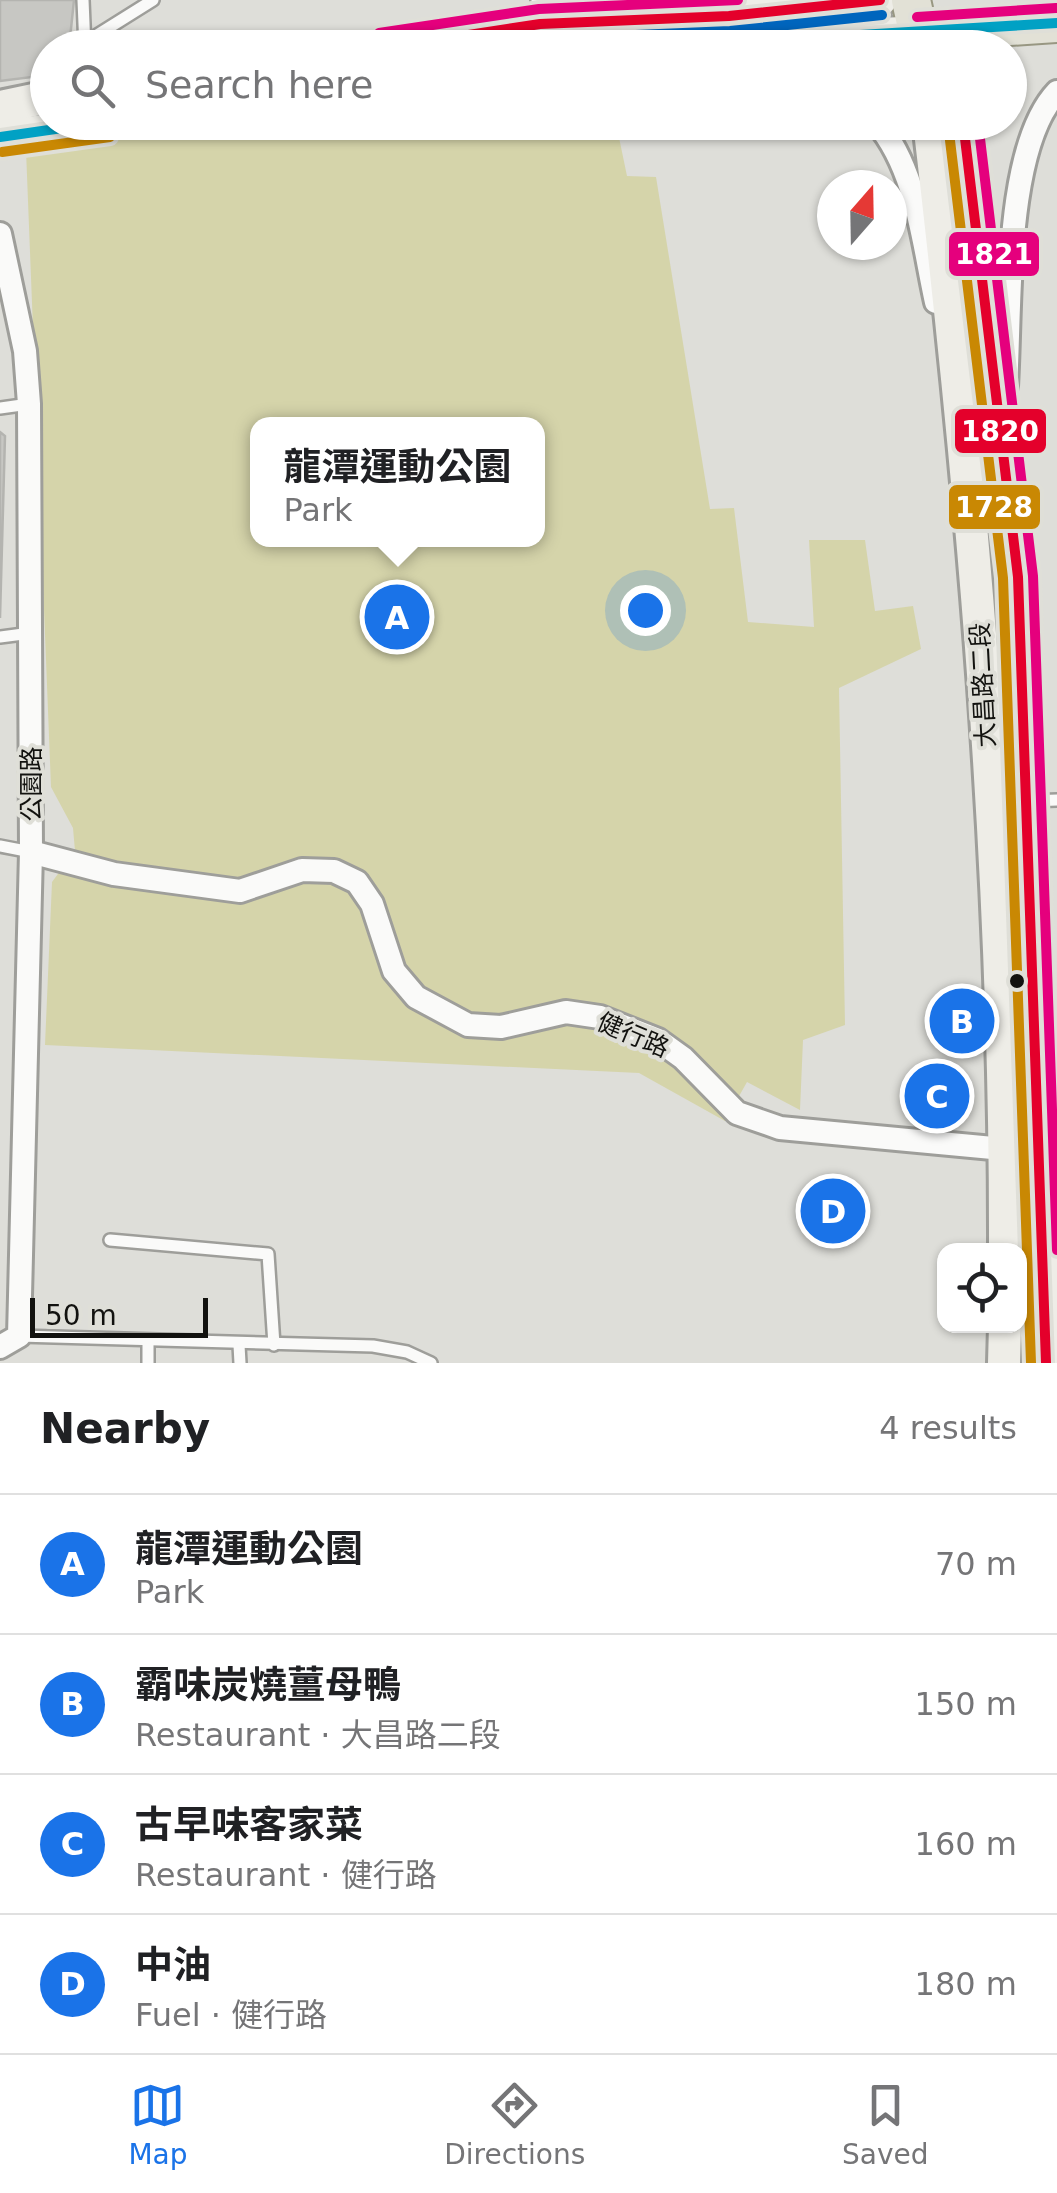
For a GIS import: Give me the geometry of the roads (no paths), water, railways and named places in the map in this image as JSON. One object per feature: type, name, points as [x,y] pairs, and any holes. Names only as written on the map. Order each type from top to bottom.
[{"type":"main road","points":[[500,30],[540,24],[729,16],[880,0]]},
{"type":"main road","points":[[876,30],[1057,24]]},
{"type":"main road","points":[[0,107],[30,101]]},
{"type":"main road","points":[[0,138],[30,134]]},
{"type":"main road","name":"大昌路二段","points":[[931,140],[978,582],[1006,1146],[1005,1243]]},
{"type":"main road","name":"大昌路二段","points":[[965,140],[1003,430],[1042,801],[1049,1152],[1046,1363]]},
{"type":"main road","points":[[1004,1333],[1004,1363]]},
{"type":"street","points":[[1003,430],[1018,195],[1028,141],[1046,104],[1057,92]]},
{"type":"street","points":[[891,140],[911,190],[964,426]]},
{"type":"street","name":"公園路","points":[[0,234],[25,351],[29,404],[31,852],[10,1342]]},
{"type":"street","name":"健行路","points":[[31,852],[114,874],[240,891],[302,870],[334,871],[356,882],[372,904],[394,971],[416,998],[468,1025],[501,1027],[566,1012],[600,1017],[658,1040],[683,1058],[738,1113],[780,1128],[1049,1152]]},
{"type":"lane","points":[[83,0],[85,30]]},
{"type":"lane","points":[[108,30],[153,0]]},
{"type":"lane","points":[[0,408],[29,404]]},
{"type":"lane","points":[[0,636],[31,633]]},
{"type":"lane","points":[[0,846],[31,852]]},
{"type":"lane","points":[[110,1240],[268,1254],[274,1344]]},
{"type":"lane","points":[[148,1341],[148,1363]]},
{"type":"lane","points":[[10,1342],[373,1346],[407,1352],[431,1363]]},
{"type":"lane","points":[[240,1345],[240,1363]]},
{"type":"place","name":"龍潭運動公園","points":[[397,617]]},
{"type":"place","name":"霸味炭燒薑母鴨","points":[[962,1021]]},
{"type":"place","name":"古早味客家菜","points":[[937,1096]]},
{"type":"place","name":"中油","points":[[833,1211]]}]
